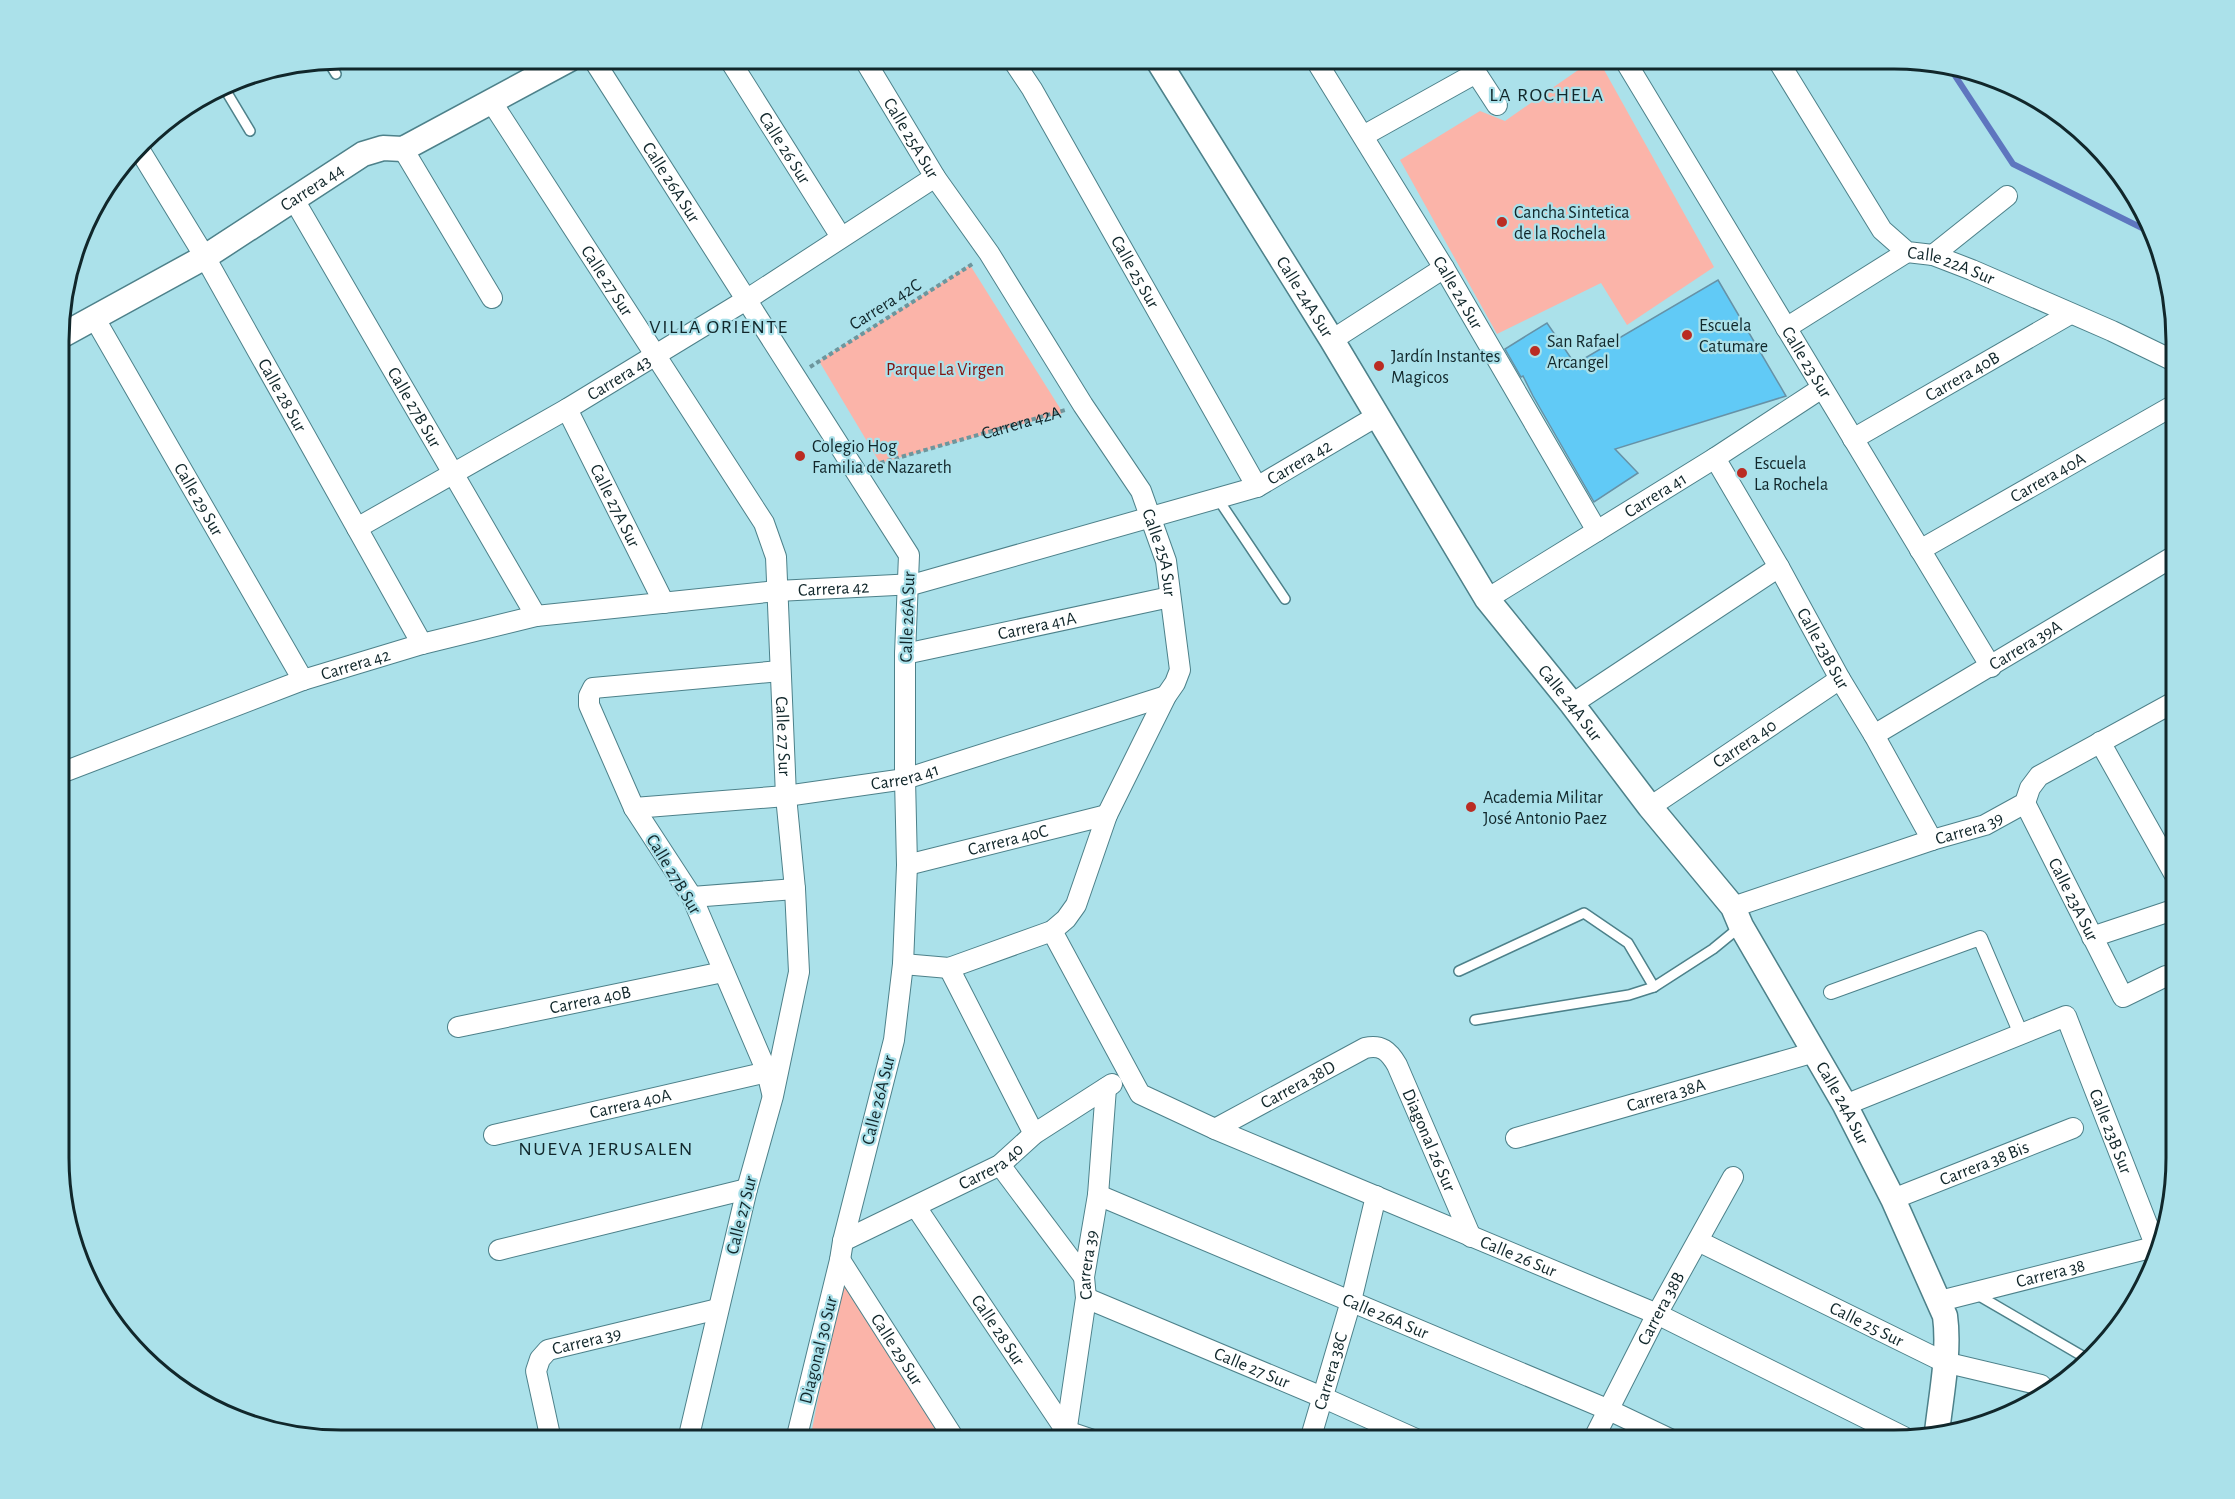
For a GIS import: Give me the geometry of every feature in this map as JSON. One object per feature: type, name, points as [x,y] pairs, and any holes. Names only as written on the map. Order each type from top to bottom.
[{"type":"street","name":"Carrera 44","points":[[70,332],[206,257],[363,154],[383,148],[403,149],[547,69]]},
{"type":"street","name":"Calle 26A Sur","points":[[600,69],[909,555],[905,654],[907,865],[903,964],[894,1040],[841,1250]]},
{"type":"street","name":"Calle 26 Sur","points":[[736,69],[841,237]]},
{"type":"street","name":"Calle 25A Sur","points":[[871,69],[935,177],[989,253],[1083,405],[1141,491],[1166,561],[1180,670],[1107,815],[1076,905],[1066,919],[1052,931]]},
{"type":"street","name":"Calle 25 Sur","points":[[1019,69],[1257,487]]},
{"type":"street","name":"Calle 24A Sur","points":[[1165,69],[1332,340],[1487,599],[1572,704],[1737,917],[1845,1105],[1893,1199],[1940,1301],[1946,1326],[1944,1362]]},
{"type":"street","name":"Calle 24 Sur","points":[[1322,69],[1444,268],[1597,531]]},
{"type":"street","points":[[1363,136],[1467,69]]},
{"type":"street","points":[[1474,69],[1497,105]]},
{"type":"street","name":"Calle 23 Sur","points":[[1631,69],[1990,667]]},
{"type":"street","name":"Calle 22A Sur","points":[[1784,69],[1882,230],[1907,252],[1932,255],[1972,270],[2166,357]]},
{"type":"street","name":"Calle 27 Sur","points":[[491,101],[764,523],[776,557],[786,796],[795,889],[799,972],[773,1096],[747,1189],[690,1430]]},
{"type":"street","points":[[403,149],[492,298]]},
{"type":"street","name":"Calle 28 Sur","points":[[143,155],[206,257],[422,644]]},
{"type":"street","name":"Carrera 43","points":[[357,528],[567,409],[746,300],[935,177]]},
{"type":"street","points":[[1932,255],[2007,196]]},
{"type":"street","name":"Calle 27B Sur","points":[[293,198],[536,616]]},
{"type":"street","points":[[1786,328],[1907,252]]},
{"type":"street","points":[[1332,340],[1444,268]]},
{"type":"street","name":"Carrera 40B","points":[[1853,439],[2070,314]]},
{"type":"street","name":"Calle 29 Sur","points":[[95,319],[303,680]]},
{"type":"street","name":"Carrera 41","points":[[1487,599],[1715,458],[1822,388]]},
{"type":"street","name":"Calle 27A Sur","points":[[567,409],[664,603]]},
{"type":"street","name":"Carrera 40A","points":[[1920,550],[2166,410]]},
{"type":"street","name":"Carrera 42","points":[[69,770],[303,680],[422,644],[536,616],[777,591],[926,581],[1257,487],[1377,416]]},
{"type":"street","name":"Calle 23B Sur","points":[[1715,458],[1779,567],[1839,679],[1874,735],[1932,840]]},
{"type":"street","name":"Carrera 39A","points":[[1874,735],[2166,561]]},
{"type":"street","points":[[1572,704],[1779,567]]},
{"type":"street","name":"Carrera 41A","points":[[905,654],[1170,597]]},
{"type":"street","name":"Calle 27B Sur","points":[[773,1096],[766,1072],[692,897],[634,808],[589,705],[594,688],[780,671]]},
{"type":"street","name":"Carrera 40","points":[[1650,807],[1839,679]]},
{"type":"street","name":"Carrera 41","points":[[634,808],[786,796],[905,779],[1166,696]]},
{"type":"street","name":"Carrera 39","points":[[1737,917],[1932,840],[1985,825],[2025,803],[2030,788],[2039,776],[2166,706]]},
{"type":"street","points":[[2100,742],[2166,859]]},
{"type":"street","name":"Calle 23A Sur","points":[[2025,803],[2123,997],[2166,976]]},
{"type":"street","name":"Carrera 40C","points":[[907,865],[1107,815]]},
{"type":"street","points":[[692,897],[795,889]]},
{"type":"street","points":[[2092,937],[2166,912]]},
{"type":"street","points":[[903,964],[949,968],[1052,931],[1131,1075]]},
{"type":"street","points":[[1831,992],[1980,938],[2021,1034],[1845,1105]]},
{"type":"street","points":[[949,968],[1034,1134]]},
{"type":"street","name":"Carrera 40B","points":[[458,1027],[723,972]]},
{"type":"street","name":"Calle 23B Sur","points":[[2021,1034],[2066,1016],[2155,1236]]},
{"type":"street","name":"Carrera 38D","points":[[1215,1129],[1365,1048],[1373,1046],[1382,1048]]},
{"type":"street","name":"Diagonal 26 Sur","points":[[1382,1048],[1390,1053],[1397,1065],[1471,1237]]},
{"type":"street","name":"Carrera 38A","points":[[1516,1138],[1815,1052]]},
{"type":"street","name":"Carrera 40A","points":[[494,1136],[766,1072]]},
{"type":"street","name":"Calle 26 Sur","points":[[1131,1075],[1140,1094],[1215,1129],[1657,1314],[1890,1430]]},
{"type":"street","name":"Carrera 40","points":[[841,1250],[916,1207],[1000,1165],[1034,1134],[1106,1088],[1131,1075]]},
{"type":"street","name":"Carrera 39","points":[[1067,1430],[1086,1298],[1084,1277],[1098,1194],[1106,1088]]},
{"type":"street","name":"Carrera 38 Bis","points":[[1893,1199],[2073,1128]]},
{"type":"street","points":[[1000,1165],[1084,1277]]},
{"type":"street","name":"Carrera 38B","points":[[1598,1430],[1657,1314],[1734,1177]]},
{"type":"street","points":[[499,1250],[747,1189]]},
{"type":"street","name":"Calle 26A Sur","points":[[1098,1194],[1609,1410],[1651,1430]]},
{"type":"street","name":"Carrera 38C","points":[[1313,1430],[1351,1301],[1376,1196]]},
{"type":"street","name":"Calle 28 Sur","points":[[916,1207],[1062,1430]]},
{"type":"street","name":"Calle 25 Sur","points":[[1698,1240],[1944,1362],[2037,1390]]},
{"type":"street","name":"Carrera 38","points":[[1940,1301],[2151,1248]]},
{"type":"street","name":"Calle 29 Sur","points":[[841,1250],[949,1430]]},
{"type":"street","name":"Diagonal 30 Sur","points":[[798,1430],[841,1250]]},
{"type":"street","name":"Calle 27 Sur","points":[[1086,1298],[1396,1430]]},
{"type":"street","name":"Carrera 39","points":[[549,1430],[536,1371],[540,1359],[548,1350],[718,1309]]},
{"type":"street","points":[[1938,1427],[1944,1362]]},
{"type":"lane","points":[[333,69],[336,74]]},
{"type":"lane","points":[[228,94],[250,130]]},
{"type":"lane","points":[[1218,499],[1285,599]]},
{"type":"lane","points":[[1459,971],[1584,913],[1628,942],[1654,987]]},
{"type":"lane","points":[[1475,1020],[1629,995],[1654,987],[1713,948],[1737,917]]},
{"type":"lane","points":[[1974,1293],[2081,1355]]},
{"type":"path","name":"Carrera 42C","points":[[795,376],[989,253]]},
{"type":"path","name":"Carrera 42A","points":[[855,470],[1083,405]]},
{"type":"green space","points":[[1580,69],[1604,69],[1714,267],[1627,325],[1601,283],[1497,334],[1400,160],[1480,111],[1505,121]]},
{"type":"green space","name":"Parque La Virgen","points":[[970,265],[1063,413],[880,463],[819,361]]},
{"type":"green space","points":[[841,1277],[937,1430],[812,1430]]},
{"type":"building","name":"Escuela Catumare","points":[[1718,280],[1786,396],[1615,449],[1638,473],[1594,502],[1523,376],[1521,377],[1505,349],[1547,323],[1575,364]]},
{"type":"waterway","points":[[1955,76],[2013,164],[2141,227]]},
{"type":"place","name":"Cancha Sintetica de la Rochela","points":[[1502,222]]},
{"type":"place","name":"Escuela Catumare","points":[[1687,335]]},
{"type":"place","name":"San Rafael Arcangel","points":[[1535,351]]},
{"type":"place","name":"Jardín Instantes Magicos","points":[[1379,366]]},
{"type":"place","name":"Colegio Hog Familia de Nazareth","points":[[800,456]]},
{"type":"place","name":"Escuela La Rochela","points":[[1742,473]]},
{"type":"place","name":"Academia Militar José Antonio Paez","points":[[1471,807]]},
{"type":"district","name":"LA ROCHELA","points":[[1547,94]]},
{"type":"district","name":"VILLA ORIENTE","points":[[719,326]]},
{"type":"district","name":"NUEVA JERUSALEN","points":[[606,1148]]}]
